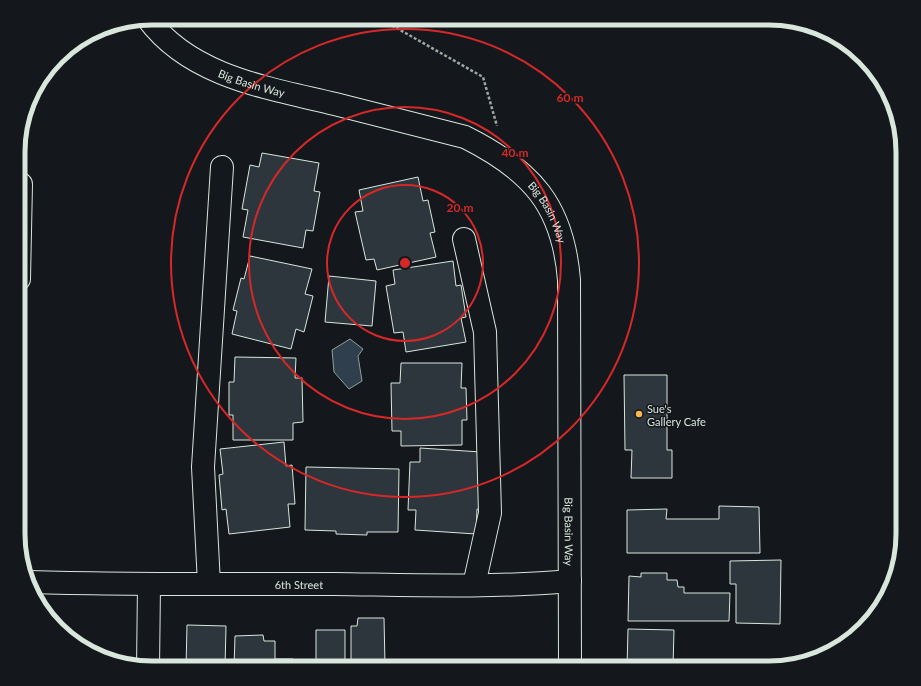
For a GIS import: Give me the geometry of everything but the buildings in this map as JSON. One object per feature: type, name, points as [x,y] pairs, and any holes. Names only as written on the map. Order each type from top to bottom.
[{"type":"main road","name":"Big Basin Way","points":[[153,25],[162,36],[195,61],[244,80],[465,137],[491,150],[520,173],[545,200],[554,216],[567,254],[570,661]]},
{"type":"main road","points":[[209,584],[203,467],[222,167]]},
{"type":"main road","points":[[464,239],[485,332],[490,513],[474,585]]},
{"type":"main road","name":"6th Street","points":[[35,582],[149,585],[474,585],[530,584],[570,581]]},
{"type":"main road","points":[[148,661],[149,585]]},
{"type":"path","points":[[392,25],[484,77],[498,129]]},
{"type":"water","points":[[350,339],[363,349],[358,356],[362,381],[349,389],[334,372],[332,350]]},
{"type":"place","name":"Sue's Gallery Cafe","points":[[639,414]]}]
